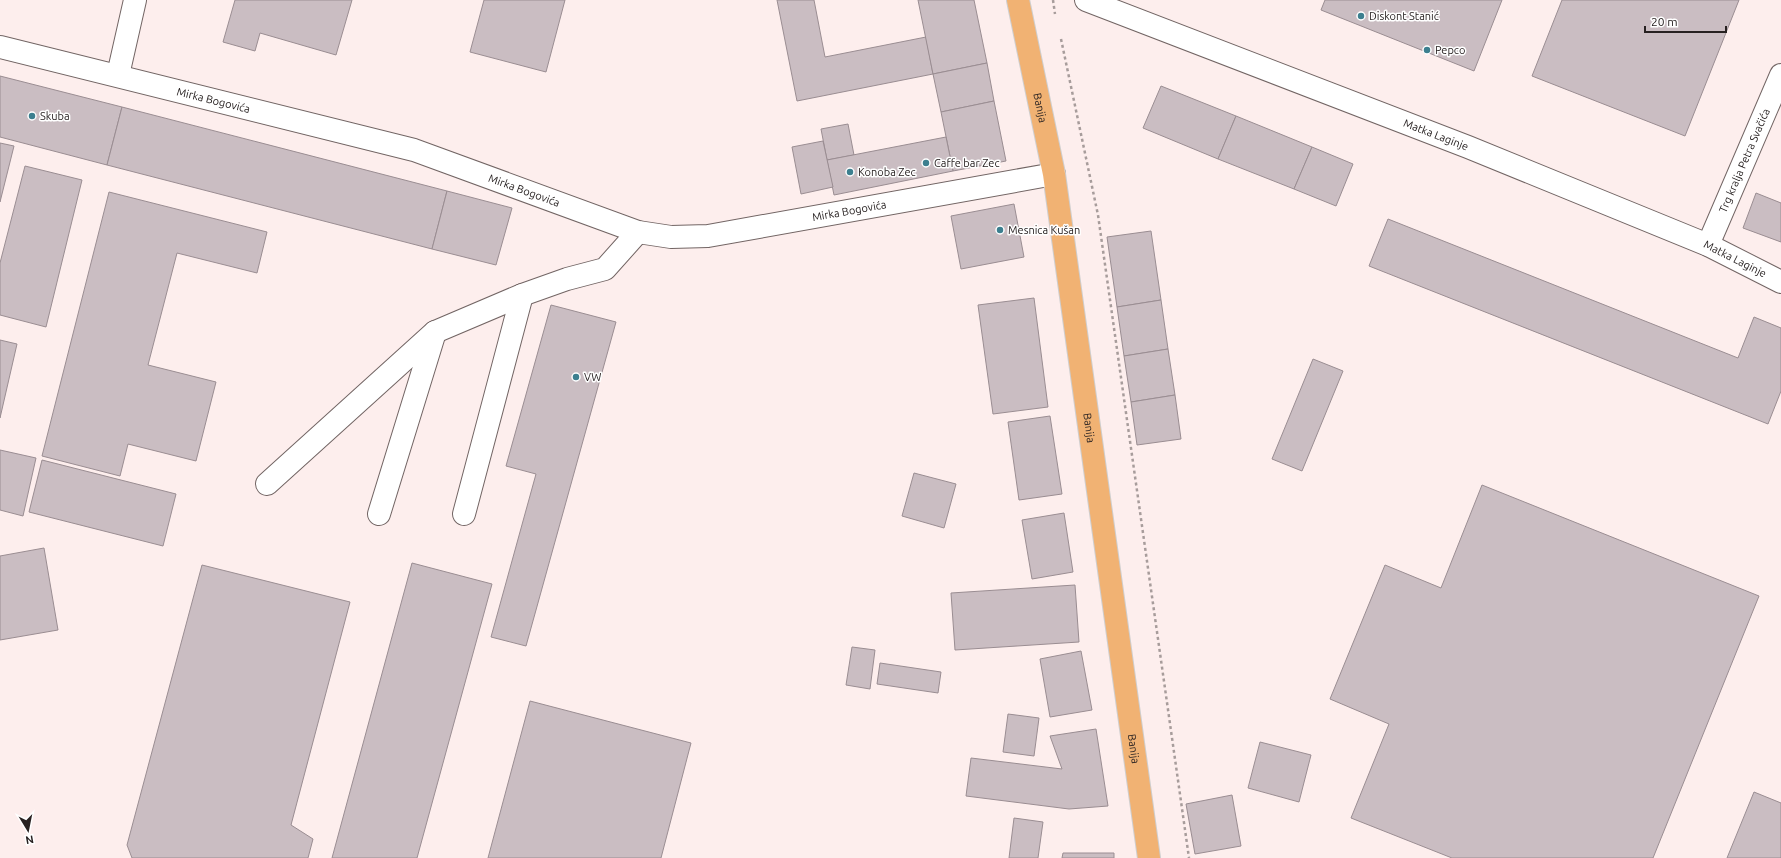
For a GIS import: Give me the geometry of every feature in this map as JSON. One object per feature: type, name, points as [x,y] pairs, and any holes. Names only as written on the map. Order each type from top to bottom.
[{"type":"main road","name":"Banija","points":[[1018,0],[1054,174],[1148,858]]},
{"type":"street","points":[[118,75],[135,0]]},
{"type":"street","name":"Matka Laginje","points":[[1086,0],[1468,147],[1708,245],[1781,282]]},
{"type":"street","name":"Mirka Bogovića","points":[[0,47],[118,75],[414,150],[638,232],[671,237],[708,236],[1054,174]]},
{"type":"street","name":"Trg kralja Petra Svačića","points":[[1708,245],[1781,76]]},
{"type":"street","points":[[267,484],[435,332],[522,295],[567,278],[606,268],[638,232]]},
{"type":"street","points":[[464,514],[522,295]]},
{"type":"street","points":[[379,514],[435,332]]},
{"type":"path","points":[[1052,0],[1055,14]]},
{"type":"path","points":[[1061,39],[1098,216],[1189,858]]},
{"type":"building","points":[[235,0],[352,0],[336,55],[260,33],[255,51],[223,42]]},
{"type":"building","points":[[484,0],[565,0],[546,72],[470,52]]},
{"type":"building","points":[[777,0],[814,0],[825,57],[926,37],[933,74],[797,101]]},
{"type":"building","points":[[918,0],[974,0],[987,63],[933,74]]},
{"type":"building","points":[[1325,0],[1502,0],[1474,71],[1321,10]]},
{"type":"building","points":[[1562,0],[1739,0],[1685,136],[1532,76]]},
{"type":"building","points":[[987,63],[994,101],[941,112],[933,74]]},
{"type":"building","points":[[0,76],[122,107],[107,165],[0,137]]},
{"type":"building","points":[[1161,86],[1236,116],[1218,159],[1143,128]]},
{"type":"building","points":[[994,101],[1006,161],[953,171],[941,112]]},
{"type":"building","points":[[122,107],[447,191],[432,249],[107,165]]},
{"type":"building","points":[[1236,116],[1312,147],[1294,189],[1218,159]]},
{"type":"building","points":[[848,124],[854,155],[827,160],[821,129]]},
{"type":"building","points":[[946,137],[953,171],[834,195],[827,160]]},
{"type":"building","points":[[823,141],[833,187],[801,194],[792,147]]},
{"type":"building","points":[[0,143],[14,146],[0,202]]},
{"type":"building","points":[[1312,147],[1353,164],[1336,206],[1294,189]]},
{"type":"building","points":[[25,166],[82,180],[46,327],[0,315],[0,263]]},
{"type":"building","points":[[447,191],[512,208],[496,265],[432,249]]},
{"type":"building","points":[[109,192],[267,232],[257,273],[177,253],[148,365],[216,382],[196,461],[128,444],[120,476],[42,456]]},
{"type":"building","points":[[1756,193],[1781,203],[1781,242],[1743,228]]},
{"type":"building","points":[[1014,204],[1024,257],[961,269],[951,216]]},
{"type":"building","points":[[1388,219],[1738,358],[1754,317],[1781,328],[1781,391],[1768,424],[1369,266]]},
{"type":"building","points":[[1151,231],[1161,300],[1117,307],[1107,237]]},
{"type":"building","points":[[1034,298],[1048,407],[993,414],[978,305]]},
{"type":"building","points":[[1161,300],[1168,349],[1124,356],[1117,307]]},
{"type":"building","points":[[551,305],[616,322],[526,646],[491,637],[536,474],[506,466]]},
{"type":"building","points":[[0,340],[17,344],[0,418]]},
{"type":"building","points":[[1168,349],[1175,395],[1131,402],[1124,356]]},
{"type":"building","points":[[1313,359],[1343,371],[1302,471],[1272,459]]},
{"type":"building","points":[[1175,395],[1181,439],[1137,445],[1131,402]]},
{"type":"building","points":[[1050,416],[1062,494],[1019,500],[1008,422]]},
{"type":"building","points":[[0,450],[36,458],[23,516],[0,510]]},
{"type":"building","points":[[42,460],[176,494],[163,546],[29,512]]},
{"type":"building","points":[[914,473],[956,484],[944,528],[902,516]]},
{"type":"building","points":[[1482,485],[1759,596],[1653,858],[1452,858],[1351,818],[1389,724],[1330,699],[1385,565],[1441,588]]},
{"type":"building","points":[[1064,513],[1073,572],[1032,579],[1022,520]]},
{"type":"building","points":[[44,548],[58,630],[0,640],[0,556]]},
{"type":"building","points":[[412,563],[492,584],[417,858],[332,858]]},
{"type":"building","points":[[202,565],[350,602],[291,825],[313,839],[308,858],[132,858],[127,845]]},
{"type":"building","points":[[1075,585],[1079,642],[955,650],[951,593]]},
{"type":"building","points":[[852,647],[875,650],[870,689],[846,685]]},
{"type":"building","points":[[1081,651],[1092,710],[1050,717],[1040,659]]},
{"type":"building","points":[[880,663],[941,672],[938,693],[877,684]]},
{"type":"building","points":[[530,701],[691,743],[661,858],[488,858]]},
{"type":"building","points":[[1008,714],[1039,718],[1034,756],[1003,752]]},
{"type":"building","points":[[1096,729],[1108,806],[1069,809],[966,796],[971,758],[1062,769],[1050,736]]},
{"type":"building","points":[[1260,742],[1311,755],[1299,802],[1248,788]]},
{"type":"building","points":[[1754,792],[1781,803],[1781,858],[1727,858]]},
{"type":"building","points":[[1232,795],[1241,846],[1195,854],[1186,804]]},
{"type":"building","points":[[1014,818],[1043,822],[1038,858],[1009,858]]},
{"type":"building","points":[[1063,853],[1114,853],[1114,858],[1062,858]]},
{"type":"place","name":"Diskont Stanić","points":[[1361,16]]},
{"type":"place","name":"Pepco","points":[[1427,50]]},
{"type":"place","name":"Skuba","points":[[32,116]]},
{"type":"place","name":"Caffe bar Zec","points":[[926,163]]},
{"type":"place","name":"Konoba Zec","points":[[850,172]]},
{"type":"place","name":"Mesnica Kušan","points":[[1000,230]]},
{"type":"place","name":"VW","points":[[576,377]]}]
